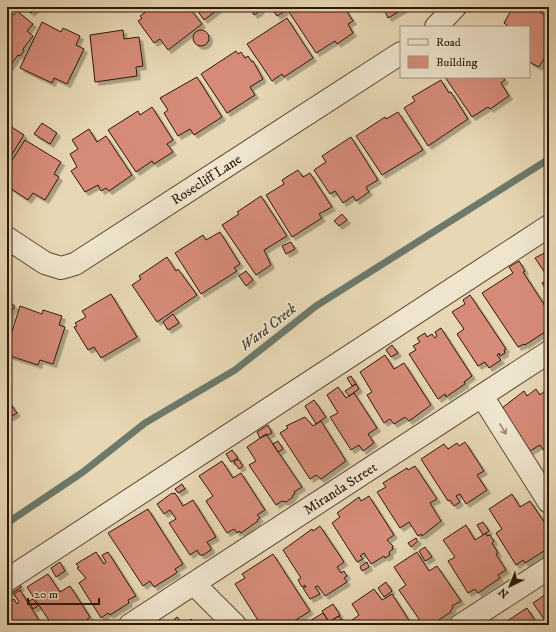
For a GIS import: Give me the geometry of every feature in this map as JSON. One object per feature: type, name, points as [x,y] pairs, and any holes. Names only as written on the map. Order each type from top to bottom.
[{"type":"street","points":[[437,26],[455,7]]},
{"type":"street","name":"Rosecliff Lane","points":[[7,238],[46,263],[61,268],[75,264],[400,54]]},
{"type":"street","points":[[7,580],[549,226]]},
{"type":"street","name":"Miranda Street","points":[[130,625],[549,352]]},
{"type":"street","points":[[482,396],[549,502]]},
{"type":"street","points":[[461,625],[549,568]]},
{"type":"street","points":[[194,584],[235,625]]},
{"type":"building","points":[[24,7],[37,7],[31,13]]},
{"type":"building","points":[[144,7],[189,7],[202,24],[168,50],[160,39],[154,43],[138,21],[142,18],[140,16],[147,11]]},
{"type":"building","points":[[195,7],[221,7],[204,20]]},
{"type":"building","points":[[249,7],[259,7],[261,10],[254,15]]},
{"type":"building","points":[[271,7],[283,7],[285,11],[277,16]]},
{"type":"building","points":[[297,7],[344,7],[353,21],[348,24],[353,33],[337,44],[335,41],[316,53],[289,12]]},
{"type":"building","points":[[383,7],[404,7],[405,8],[388,18]]},
{"type":"building","points":[[513,7],[522,12],[525,7],[530,7],[549,17],[549,59],[545,57],[539,67],[530,62],[530,26],[506,26],[504,23]]},
{"type":"building","points":[[7,9],[14,15],[17,11],[33,24],[27,31],[33,36],[23,49],[24,51],[20,56],[18,55],[9,67],[7,66]]},
{"type":"building","points":[[287,18],[313,58],[284,77],[282,74],[272,81],[247,44]]},
{"type":"building","points":[[42,22],[61,32],[63,28],[80,36],[76,45],[84,49],[67,84],[54,78],[52,83],[20,68]]},
{"type":"building","points":[[123,30],[124,39],[139,37],[143,66],[136,67],[137,76],[95,82],[90,35]]},
{"type":"building","points":[[201,30],[208,35],[209,38],[204,45],[201,46],[194,41],[193,38],[198,31]]},
{"type":"building","points":[[236,51],[238,54],[241,52],[245,58],[248,56],[252,62],[253,61],[263,79],[250,87],[255,95],[227,113],[201,74]]},
{"type":"building","points":[[197,77],[222,117],[194,135],[190,129],[178,136],[164,113],[168,110],[160,98]]},
{"type":"building","points":[[446,78],[504,78],[505,80],[501,83],[509,96],[490,109],[488,107],[472,117]]},
{"type":"building","points":[[441,80],[449,93],[451,92],[468,119],[428,146],[404,108],[415,101],[412,97]]},
{"type":"building","points":[[152,107],[173,140],[167,144],[173,152],[154,164],[152,161],[136,172],[108,130],[138,111],[140,115]]},
{"type":"building","points":[[398,112],[423,150],[382,175],[356,136],[385,117],[386,119]]},
{"type":"building","points":[[42,123],[57,133],[50,144],[34,134]]},
{"type":"building","points":[[7,124],[24,135],[7,162]]},
{"type":"building","points":[[89,129],[97,142],[106,136],[132,175],[109,191],[106,188],[101,191],[98,185],[85,192],[71,171],[77,167],[70,154],[78,149],[72,140]]},
{"type":"building","points":[[351,137],[378,180],[366,187],[369,192],[356,201],[353,196],[343,203],[335,191],[330,194],[314,170],[326,162],[322,156]]},
{"type":"building","points":[[25,140],[61,162],[54,174],[59,177],[45,200],[33,193],[28,200],[7,186],[7,168]]},
{"type":"building","points":[[298,170],[303,177],[310,173],[332,207],[319,214],[322,218],[292,237],[266,195],[284,184],[282,180]]},
{"type":"building","points":[[261,196],[287,236],[264,250],[271,265],[256,275],[222,225],[239,214],[237,212]]},
{"type":"building","points":[[342,214],[347,220],[339,226],[334,221]]},
{"type":"building","points":[[220,232],[240,264],[234,268],[237,271],[201,294],[175,253],[203,235],[206,240]]},
{"type":"building","points":[[291,242],[295,249],[286,254],[282,246]]},
{"type":"building","points":[[548,251],[549,253],[549,279],[535,258]]},
{"type":"building","points":[[167,257],[176,271],[178,269],[197,295],[157,322],[132,285],[141,279],[139,276]]},
{"type":"building","points":[[519,261],[525,271],[523,272],[549,312],[549,327],[547,328],[548,330],[525,345],[524,344],[518,347],[482,293],[513,273],[509,267]]},
{"type":"building","points":[[246,271],[253,280],[246,286],[239,276]]},
{"type":"building","points":[[549,279],[549,294],[542,283]]},
{"type":"building","points":[[111,294],[137,337],[101,358],[94,347],[88,350],[74,327],[77,326],[75,323],[86,317],[82,311]]},
{"type":"building","points":[[470,295],[506,349],[504,350],[505,353],[500,356],[499,353],[497,355],[501,360],[489,368],[485,362],[478,366],[457,334],[464,329],[452,312],[465,304],[463,300]]},
{"type":"building","points":[[7,301],[15,306],[9,315],[11,316],[7,323]]},
{"type":"building","points":[[20,306],[42,314],[43,310],[62,316],[59,325],[65,327],[53,364],[40,360],[38,365],[7,355],[7,347]]},
{"type":"building","points":[[173,314],[179,323],[168,330],[163,322]]},
{"type":"building","points":[[441,328],[472,376],[464,382],[465,384],[446,397],[445,394],[438,399],[409,354],[416,350],[413,346],[420,342],[417,338],[425,333],[427,337],[432,334],[435,338],[437,336],[435,332]]},
{"type":"building","points":[[392,345],[398,353],[391,357],[386,350]]},
{"type":"building","points":[[385,355],[394,369],[404,363],[431,405],[409,421],[405,417],[394,424],[390,419],[384,423],[367,395],[372,392],[360,372]]},
{"type":"building","points":[[351,376],[356,384],[352,386],[347,378]]},
{"type":"building","points":[[356,384],[359,389],[349,396],[345,391]]},
{"type":"building","points":[[338,387],[346,398],[354,393],[377,428],[368,434],[374,443],[363,451],[359,445],[351,450],[330,417],[338,413],[327,395]]},
{"type":"building","points":[[536,389],[540,395],[546,390],[549,395],[549,449],[545,452],[540,445],[530,451],[502,408],[524,391],[527,396]]},
{"type":"building","points":[[7,399],[17,413],[7,419]]},
{"type":"building","points":[[314,400],[326,417],[316,424],[305,406]]},
{"type":"building","points":[[305,417],[313,426],[321,421],[346,461],[321,479],[316,475],[310,479],[280,433],[288,428],[286,426]]},
{"type":"building","points":[[268,425],[272,433],[260,438],[257,432]]},
{"type":"building","points":[[266,434],[302,487],[294,492],[295,494],[292,496],[293,497],[286,502],[282,501],[276,505],[249,465],[256,461],[247,447]]},
{"type":"building","points":[[278,441],[283,449],[278,452],[273,444]]},
{"type":"building","points":[[465,442],[484,471],[477,475],[487,490],[466,504],[460,494],[456,496],[460,502],[454,506],[450,500],[448,501],[421,459],[444,444],[448,449],[457,443],[459,446]]},
{"type":"building","points":[[232,450],[238,458],[231,462],[226,454]]},
{"type":"building","points":[[238,459],[243,466],[239,469],[234,462]]},
{"type":"building","points":[[222,461],[233,478],[241,473],[265,510],[257,515],[260,518],[257,520],[258,521],[241,533],[239,531],[237,533],[234,529],[227,533],[206,501],[213,496],[199,476]]},
{"type":"building","points":[[415,466],[437,499],[430,503],[441,521],[422,536],[421,534],[418,536],[409,522],[400,528],[377,492],[386,487],[383,483],[407,468],[408,470]]},
{"type":"building","points":[[182,484],[185,489],[178,493],[175,489]]},
{"type":"building","points":[[172,493],[175,493],[183,506],[193,500],[216,537],[207,542],[211,550],[203,555],[200,555],[197,550],[190,555],[169,523],[176,519],[170,510],[164,514],[157,504]]},
{"type":"building","points":[[512,494],[520,507],[530,501],[549,529],[549,540],[544,543],[547,549],[525,563],[523,560],[516,565],[496,533],[502,529],[489,509]]},
{"type":"building","points":[[369,496],[394,535],[387,540],[393,546],[393,549],[389,552],[390,555],[385,558],[384,556],[371,564],[364,553],[360,556],[363,559],[357,562],[332,523],[340,517],[337,513],[359,497],[361,501]]},
{"type":"building","points":[[148,509],[183,564],[175,569],[177,572],[175,574],[154,587],[150,581],[143,586],[108,533]]},
{"type":"building","points":[[483,522],[489,531],[483,535],[477,525]]},
{"type":"building","points":[[466,525],[475,540],[486,533],[487,536],[490,535],[494,541],[492,543],[498,553],[496,554],[506,570],[498,575],[500,578],[478,593],[475,589],[468,593],[448,561],[455,557],[443,540]]},
{"type":"building","points":[[320,526],[344,562],[337,567],[341,573],[344,571],[347,576],[344,578],[347,582],[325,596],[318,586],[315,587],[320,594],[310,599],[303,588],[306,587],[305,585],[302,587],[298,580],[301,578],[283,550],[312,529],[313,531]]},
{"type":"building","points":[[416,538],[418,541],[411,547],[408,543]]},
{"type":"building","points":[[425,547],[432,557],[425,561],[419,551]]},
{"type":"building","points":[[96,552],[104,564],[106,562],[102,555],[108,552],[136,596],[128,600],[129,603],[110,615],[108,613],[101,618],[79,583],[86,578],[77,568],[79,567],[76,564]]},
{"type":"building","points":[[417,552],[429,571],[437,566],[461,601],[452,606],[453,608],[450,611],[451,612],[434,623],[430,623],[429,621],[423,625],[399,590],[406,585],[394,567]]},
{"type":"building","points":[[273,554],[310,611],[288,625],[276,625],[273,621],[268,625],[261,625],[235,584],[245,578],[242,574]]},
{"type":"building","points":[[60,562],[65,571],[56,577],[51,568]]},
{"type":"building","points":[[367,562],[369,567],[362,571],[360,567]]},
{"type":"building","points":[[48,574],[60,592],[70,586],[90,617],[81,624],[82,625],[52,625],[27,587]]},
{"type":"building","points":[[18,582],[21,587],[11,594],[7,589]]},
{"type":"building","points":[[386,582],[392,591],[384,597],[378,588]]},
{"type":"building","points":[[374,589],[382,600],[392,594],[412,625],[355,625],[352,620],[359,615],[352,604]]},
{"type":"building","points":[[20,590],[42,625],[7,625],[7,604],[14,599],[17,604],[19,602],[14,594]]},
{"type":"building","points":[[549,592],[549,625],[548,625],[533,603]]},
{"type":"building","points":[[33,599],[38,606],[33,609],[29,601]]},
{"type":"building","points":[[333,604],[340,615],[329,622],[322,611]]},
{"type":"building","points":[[527,608],[538,625],[501,625]]},
{"type":"building","points":[[323,613],[329,622],[339,616],[345,625],[303,625]]},
{"type":"building","points":[[177,617],[185,625],[168,625]]},
{"type":"building","points":[[191,619],[194,622],[196,620],[201,625],[186,625]]},
{"type":"waterway","name":"Ward Creek","points":[[7,523],[83,472],[145,423],[235,370],[316,306],[549,159]]}]
